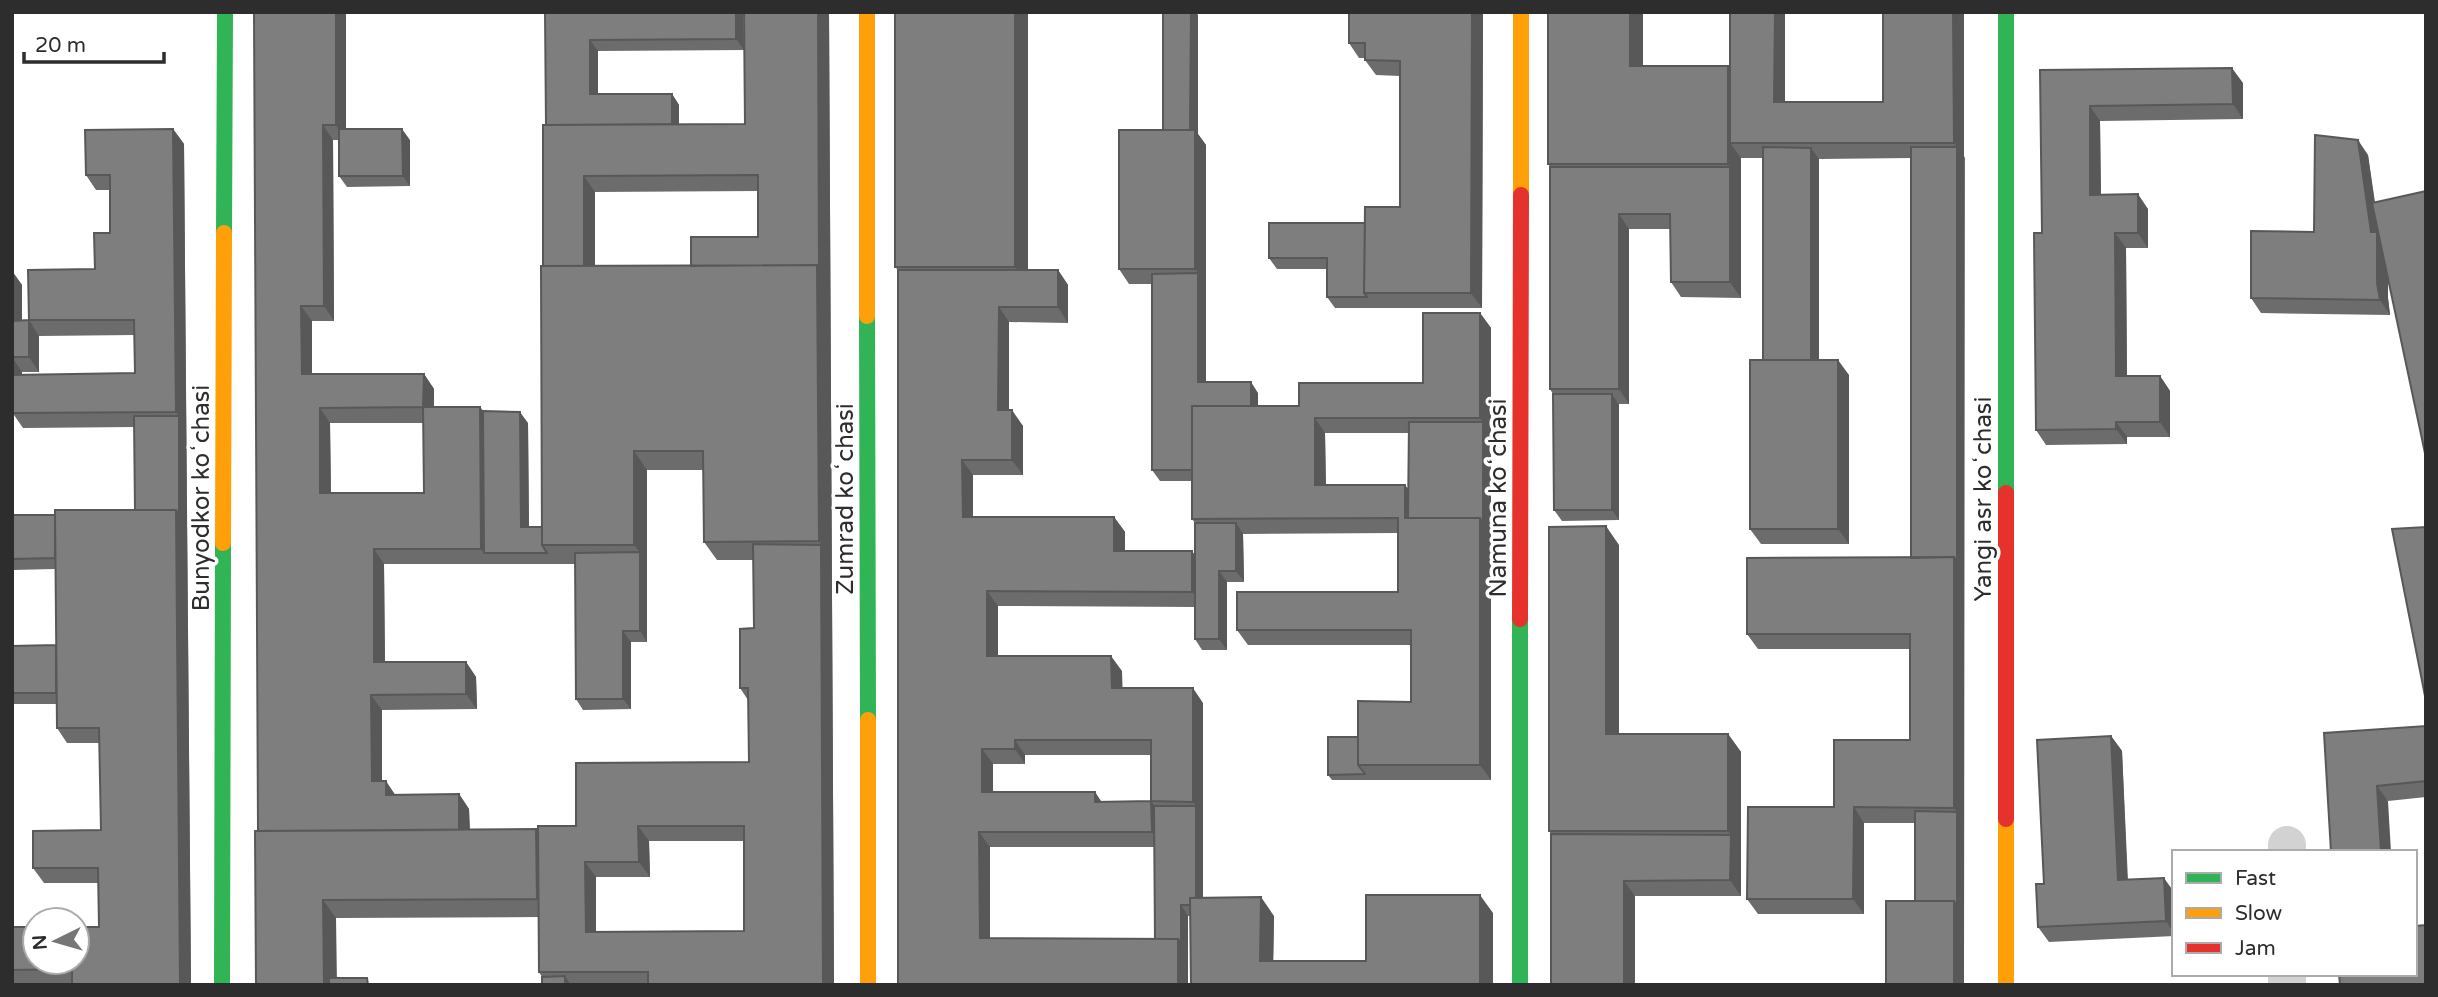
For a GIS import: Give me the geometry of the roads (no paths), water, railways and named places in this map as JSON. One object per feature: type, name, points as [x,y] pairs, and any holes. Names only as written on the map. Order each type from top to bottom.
[{"type":"street","name":"Bunyodkor koʻchasi","points":[[222,985],[225,12]]},
{"type":"street","name":"Zumrad koʻchasi","points":[[867,12],[868,985]]},
{"type":"street","name":"Namuna koʻchasi","points":[[1520,985],[1521,12]]},
{"type":"street","name":"Yangi asr koʻchasi","points":[[2006,12],[2006,985]]}]
